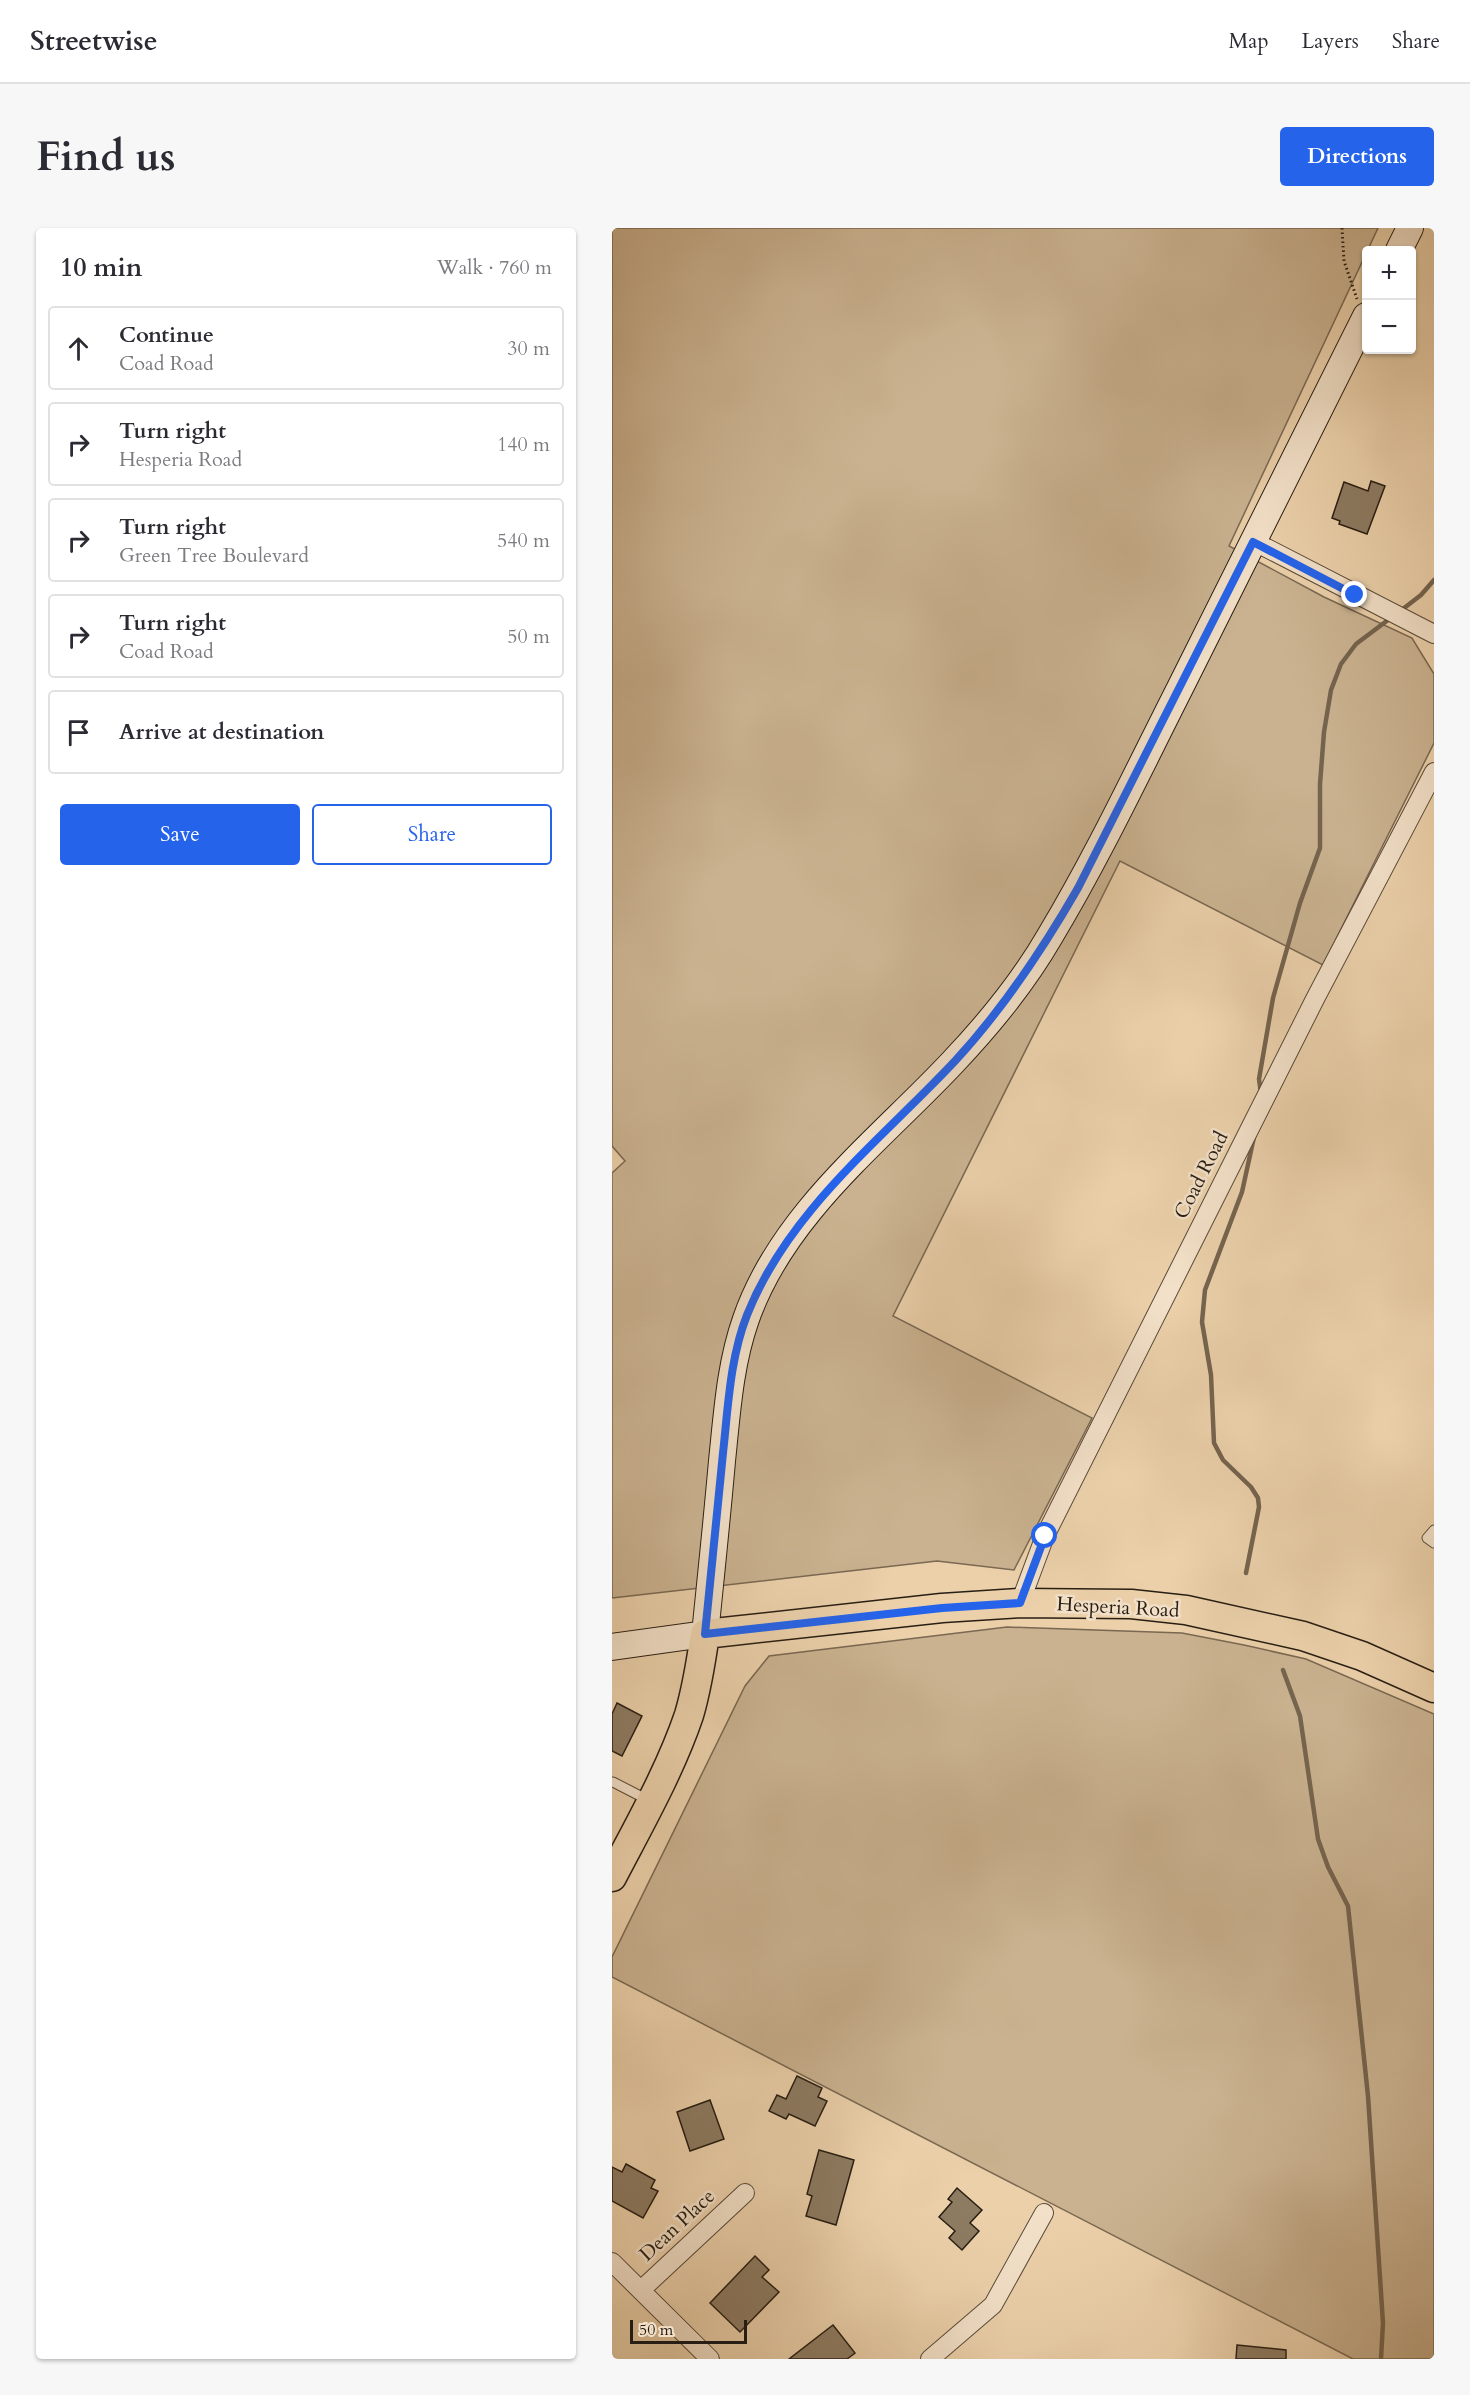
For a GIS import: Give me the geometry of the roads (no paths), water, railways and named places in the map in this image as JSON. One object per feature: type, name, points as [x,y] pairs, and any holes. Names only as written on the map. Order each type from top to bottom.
[{"type":"main road","points":[[1401,246],[1410,228]]},
{"type":"main road","points":[[612,1877],[650,1801],[688,1716],[700,1672],[729,1395],[738,1345],[759,1290],[797,1227],[845,1169],[955,1061],[1004,1003],[1048,940],[1078,888],[1362,324]]},
{"type":"main road","name":"Hesperia Road","points":[[612,1647],[705,1634],[942,1608],[1020,1603],[1131,1604],[1186,1610],[1303,1636],[1362,1656],[1434,1688]]},
{"type":"street","points":[[1253,542],[1434,634]]},
{"type":"street","name":"Coad Road","points":[[1020,1603],[1045,1536],[1315,999],[1434,772]]},
{"type":"street","name":"Dean Place","points":[[641,2290],[744,2193]]},
{"type":"street","points":[[930,2359],[993,2305],[1044,2213]]},
{"type":"street","points":[[612,2262],[710,2359]]},
{"type":"lane","points":[[1434,1530],[1427,1538],[1434,1543]]},
{"type":"lane","points":[[613,1782],[650,1801]]},
{"type":"waterway","points":[[1399,612],[1421,595],[1434,580]]},
{"type":"waterway","points":[[1261,1094],[1259,1079],[1273,998],[1300,903],[1320,848],[1320,784],[1324,732],[1331,690],[1341,664],[1356,644],[1392,617]]},
{"type":"waterway","points":[[1246,1573],[1259,1507],[1258,1498],[1251,1487],[1223,1460],[1214,1443],[1211,1375],[1202,1322],[1205,1290],[1242,1192],[1254,1137]]},
{"type":"waterway","points":[[1283,1670],[1300,1716],[1318,1839],[1328,1867],[1348,1906],[1368,2096],[1383,2323],[1381,2359]]}]
